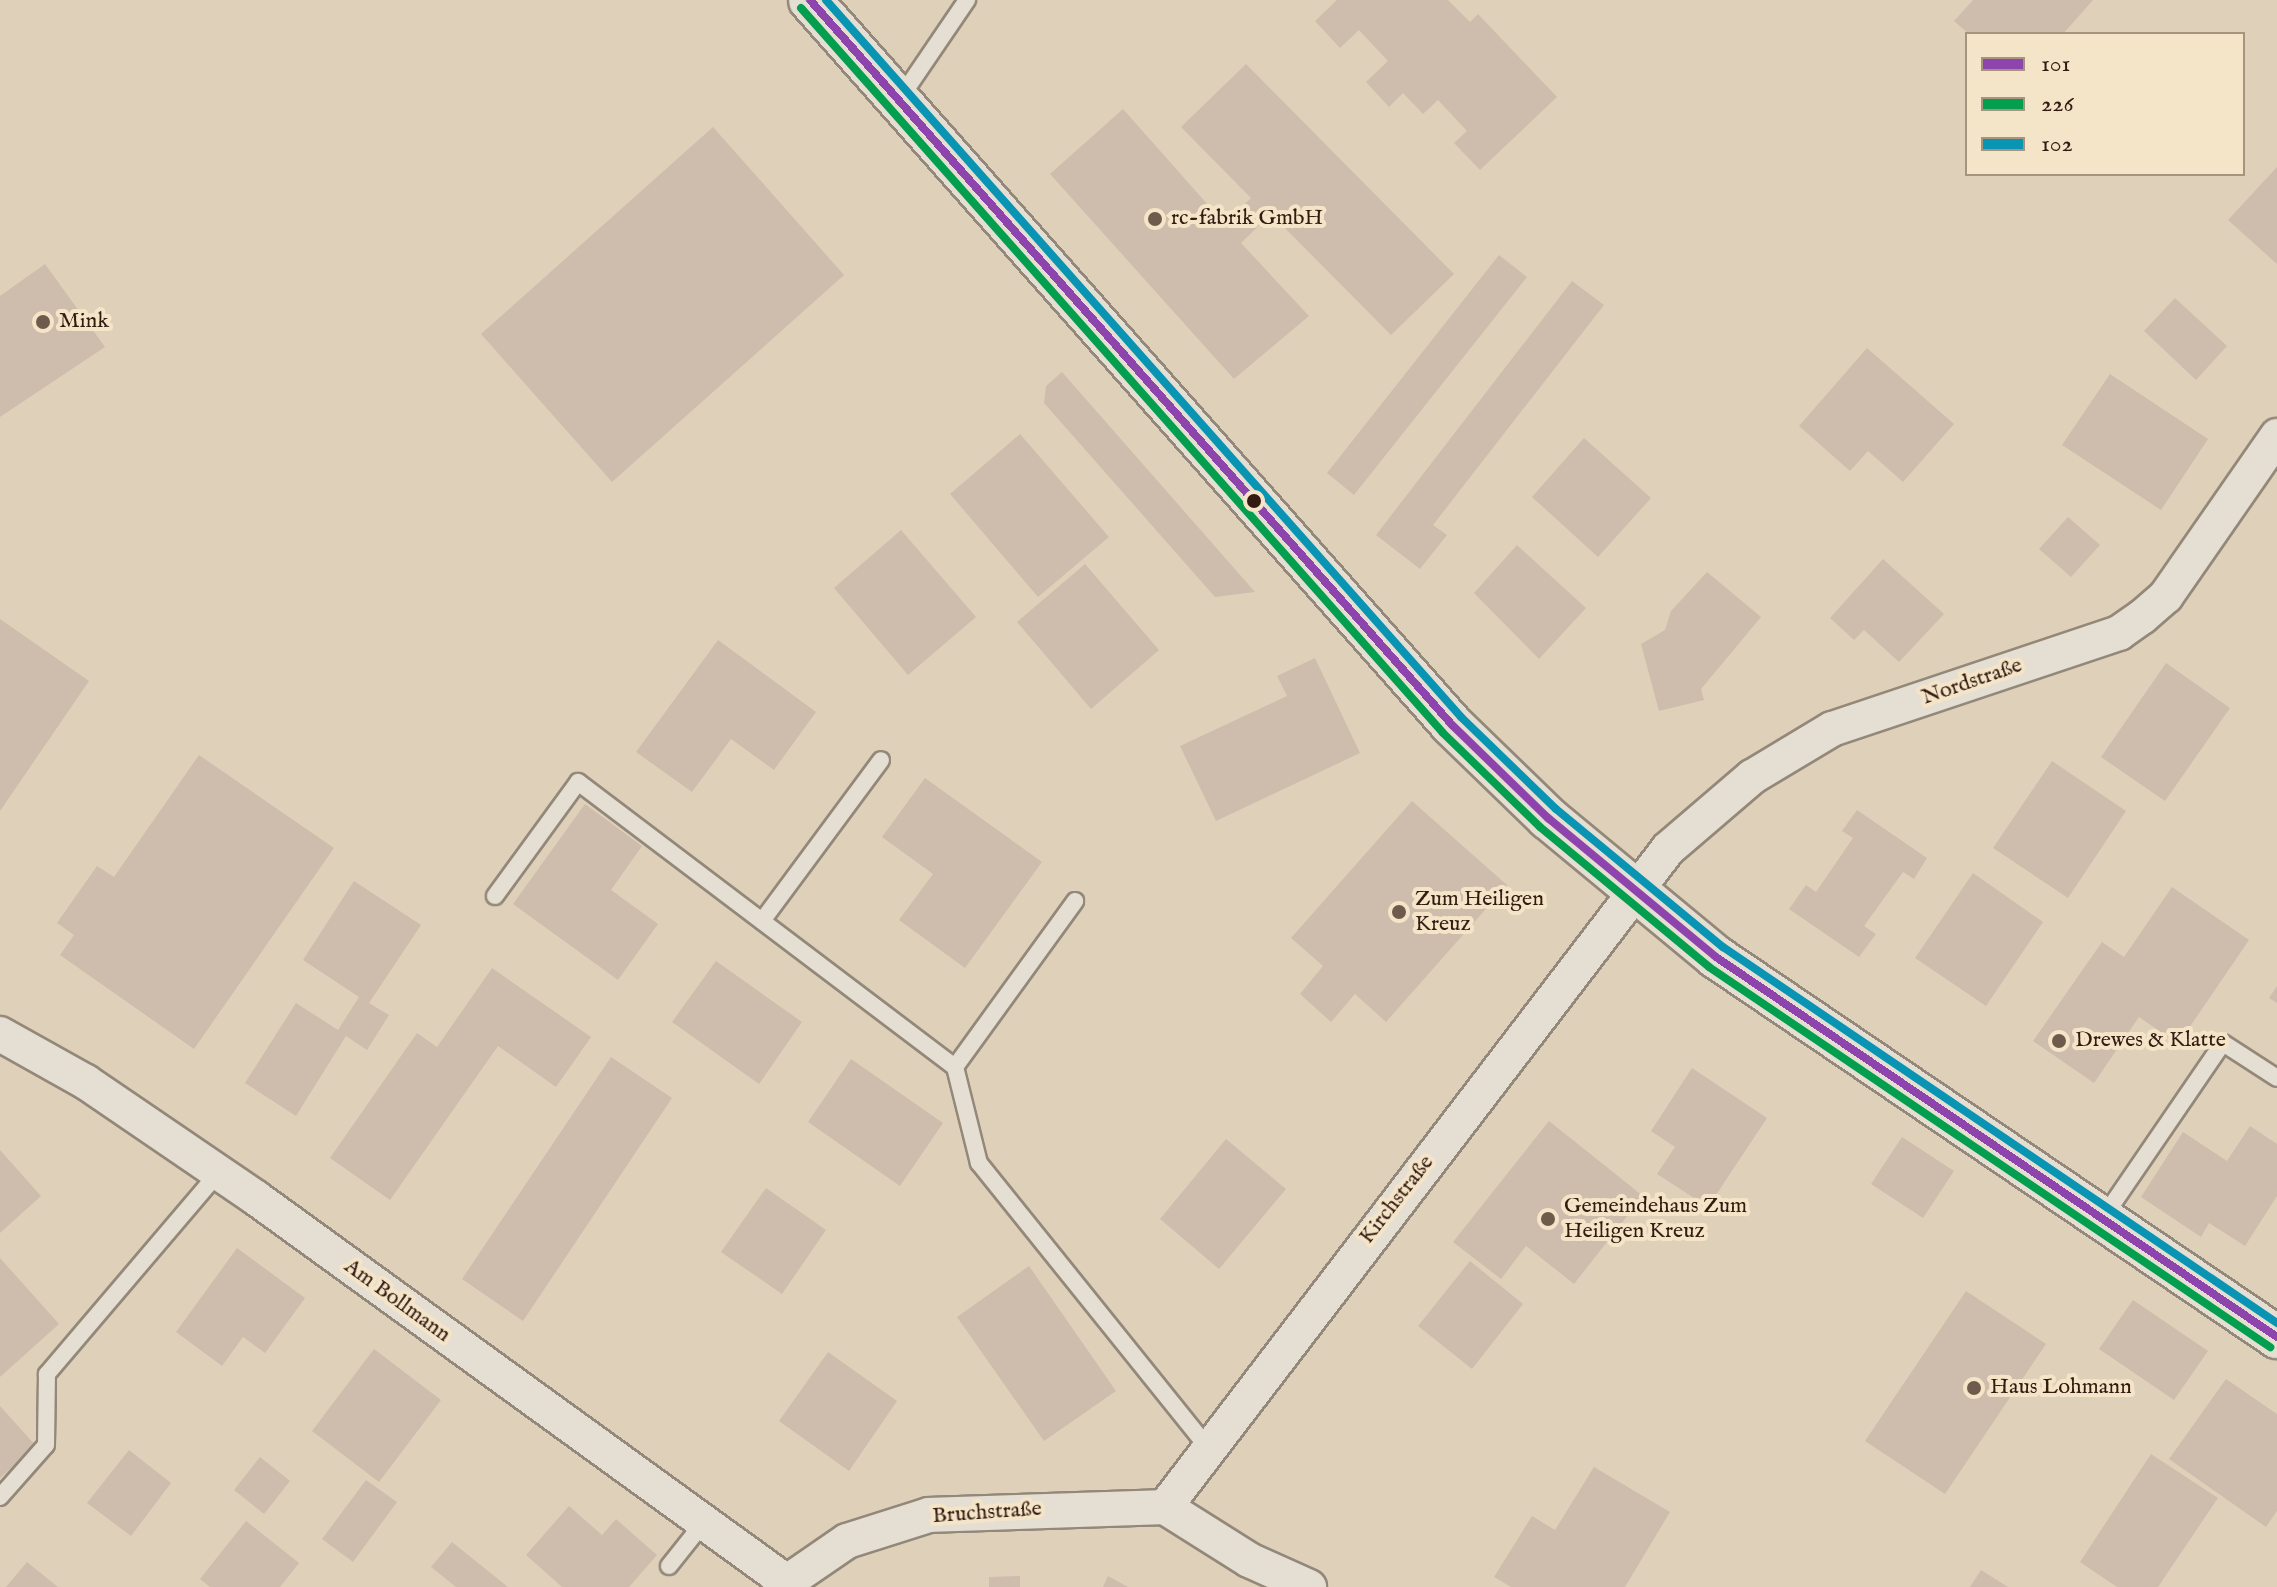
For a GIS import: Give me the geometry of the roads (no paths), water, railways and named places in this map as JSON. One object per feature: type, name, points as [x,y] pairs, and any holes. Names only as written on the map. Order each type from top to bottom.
[{"type":"street","points":[[810,0],[1452,725],[1637,898],[2102,1220],[2277,1337]]},
{"type":"street","name":"Nordstraße","points":[[1637,898],[1668,849],[1709,810],[1832,729],[2119,633],[2142,617],[2166,596],[2277,436]]},
{"type":"street","name":"Kirchstraße","points":[[1165,1507],[1637,898]]},
{"type":"street","name":"Am Bollmann","points":[[0,1034],[86,1082],[219,1172],[704,1522],[784,1585]]},
{"type":"street","points":[[1165,1507],[1226,1547],[1309,1587]]},
{"type":"street","name":"Bruchstraße","points":[[784,1585],[847,1541],[929,1515],[1165,1507]]},
{"type":"lane","points":[[898,101],[967,0]]},
{"type":"lane","points":[[762,921],[881,760]]},
{"type":"lane","points":[[495,896],[578,782],[955,1067],[979,1163],[1209,1449]]},
{"type":"lane","points":[[955,1067],[1075,901]]},
{"type":"lane","points":[[2102,1220],[2223,1043],[2277,1078]]},
{"type":"lane","points":[[0,1497],[46,1445],[47,1374],[219,1172]]},
{"type":"lane","points":[[669,1566],[704,1522]]},
{"type":"place","name":"rc-fabrik GmbH","points":[[1155,219]]},
{"type":"place","name":"Mink","points":[[43,322]]},
{"type":"place","name":"Zum Heiligen Kreuz","points":[[1399,912]]},
{"type":"place","name":"Drewes & Klatte","points":[[2059,1041]]},
{"type":"place","name":"Gemeindehaus Zum Heiligen Kreuz","points":[[1548,1219]]},
{"type":"place","name":"Haus Lohmann","points":[[1974,1388]]}]
